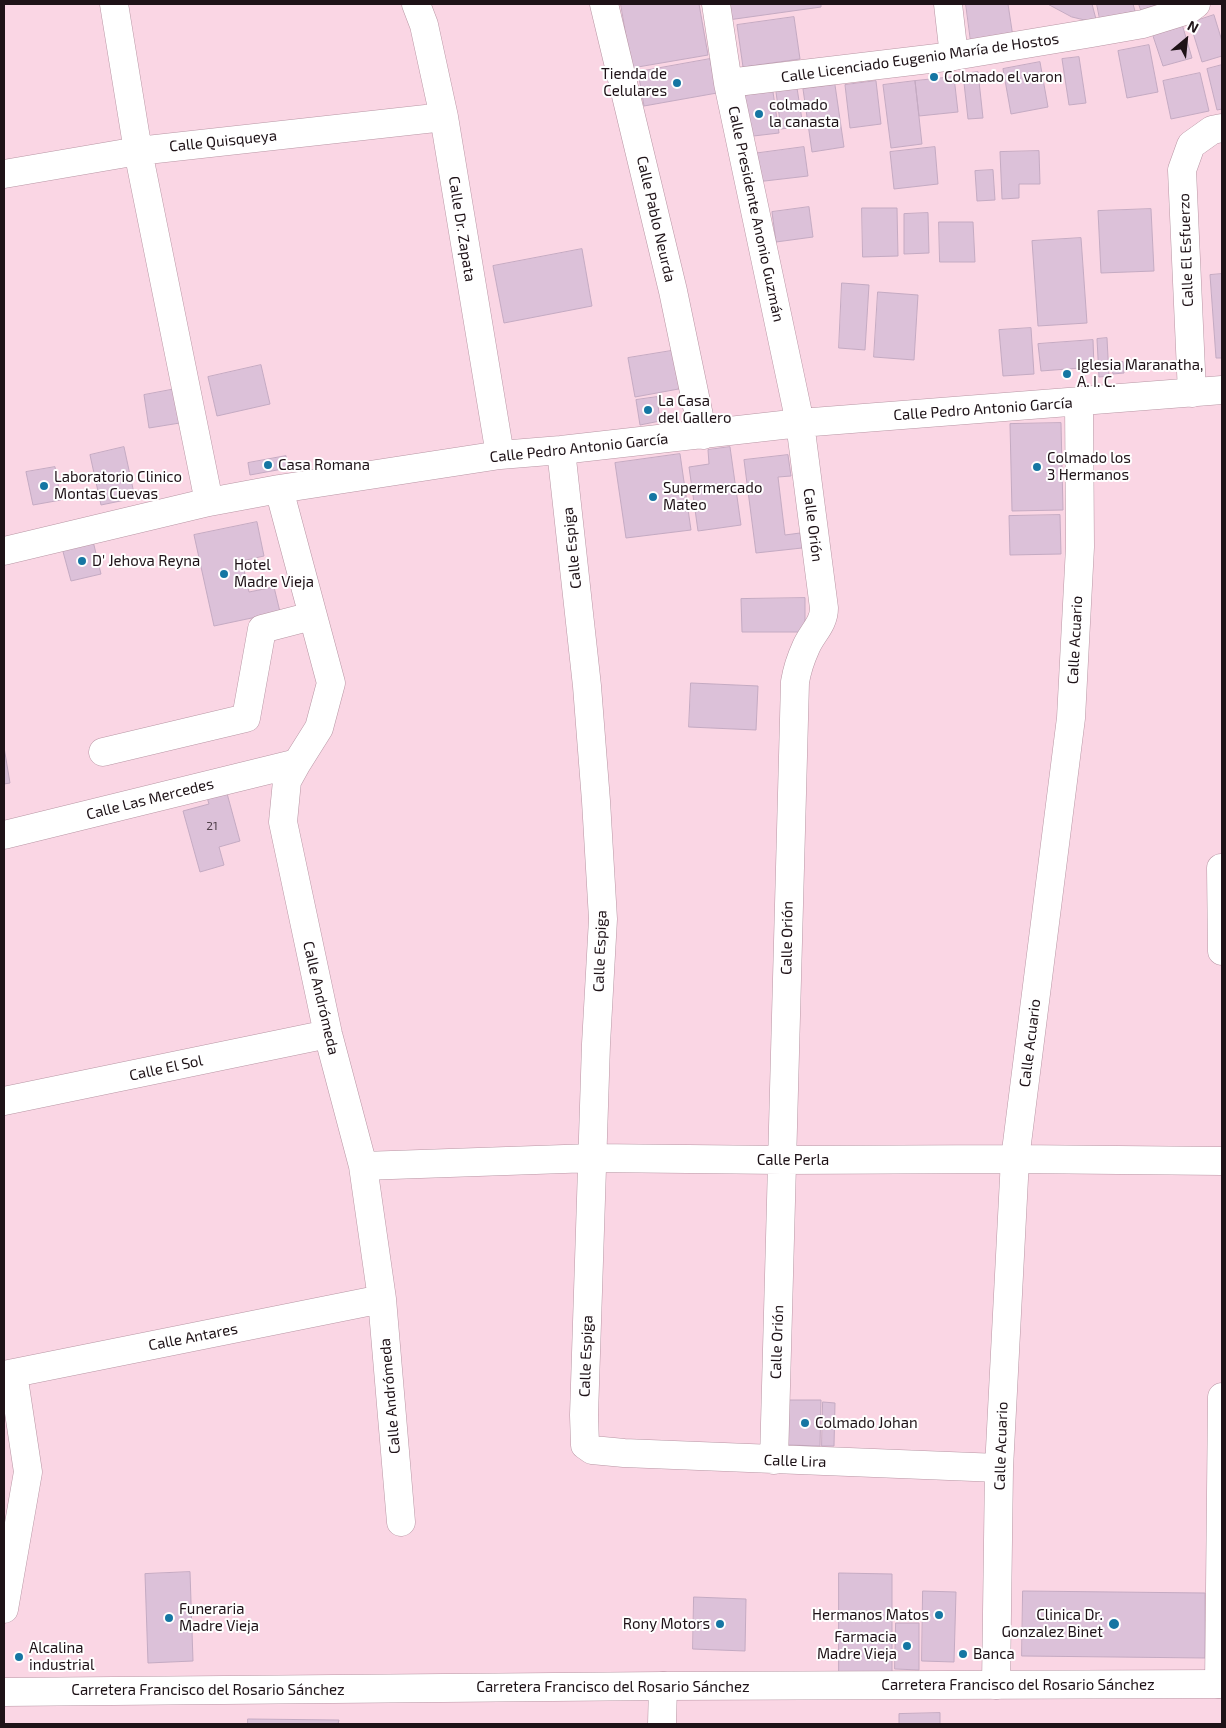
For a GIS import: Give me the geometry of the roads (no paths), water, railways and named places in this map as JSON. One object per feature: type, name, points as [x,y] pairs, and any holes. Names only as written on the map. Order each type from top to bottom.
[{"type":"street","points":[[114,4],[138,151],[210,502]]},
{"type":"street","name":"Calle Dr. Zapata","points":[[416,4],[424,25],[444,117],[500,455]]},
{"type":"street","name":"Calle Pablo Neurda","points":[[604,4],[673,291],[703,435]]},
{"type":"street","name":"Calle Presidente Anonio Guzmán","points":[[716,4],[728,83],[800,423]]},
{"type":"street","points":[[948,4],[954,56]]},
{"type":"street","name":"Calle Licenciado Eugenio María de Hostos","points":[[728,83],[954,56],[1143,24],[1188,10],[1196,4]]},
{"type":"street","name":"Calle Quisqueya","points":[[4,174],[138,151],[444,117]]},
{"type":"street","name":"Calle El Esfuerzo","points":[[1192,392],[1182,170],[1191,145],[1212,130],[1222,128]]},
{"type":"street","name":"Calle Pedro Antonio García","points":[[4,551],[210,502],[279,489],[500,455],[703,435],[800,423],[1222,390]]},
{"type":"street","name":"Calle Acuario","points":[[996,1685],[999,1468],[1015,1159],[1071,718],[1080,547],[1079,401]]},
{"type":"street","name":"Calle Orión","points":[[774,1460],[795,682],[796,672],[806,646],[822,621],[824,614],[800,423]]},
{"type":"street","name":"Calle Espiga","points":[[561,450],[587,686],[603,919],[584,1415],[585,1445],[592,1450]]},
{"type":"street","name":"Calle Andrómeda","points":[[279,489],[331,683],[320,728],[287,781],[283,822],[328,1034],[364,1166],[382,1299],[401,1522]]},
{"type":"street","points":[[103,752],[246,718],[262,629],[312,616]]},
{"type":"street","name":"Calle Las Mercedes","points":[[4,835],[297,763]]},
{"type":"street","points":[[1221,868],[1222,951]]},
{"type":"street","name":"Calle El Sol","points":[[4,1101],[328,1034]]},
{"type":"street","name":"Calle Perla","points":[[364,1166],[593,1158],[782,1160],[1015,1159],[1222,1162]]},
{"type":"street","name":"Calle Antares","points":[[8,1374],[382,1299]]},
{"type":"street","points":[[4,1608],[28,1472],[8,1374]]},
{"type":"street","points":[[1220,1684],[1222,1397]]},
{"type":"street","name":"Calle Lira","points":[[592,1450],[774,1460],[999,1468]]},
{"type":"street","name":"Carretera Francisco del Rosario Sánchez","points":[[4,1692],[663,1686],[1220,1684]]},
{"type":"street","points":[[662,1724],[663,1686]]},
{"type":"place","name":"Colmado el varon","points":[[934,77]]},
{"type":"place","name":"Tienda de Celulares","points":[[677,83]]},
{"type":"place","name":"colmado la canasta","points":[[759,114]]},
{"type":"place","name":"Iglesia Maranatha, A. I. C.","points":[[1067,374]]},
{"type":"place","name":"La Casa del Gallero","points":[[648,410]]},
{"type":"place","name":"Casa Romana","points":[[268,465]]},
{"type":"place","name":"Colmado los 3 Hermanos","points":[[1037,467]]},
{"type":"place","name":"Laboratorio Clinico Montas Cuevas","points":[[44,486]]},
{"type":"place","name":"Supermercado Mateo","points":[[653,497]]},
{"type":"place","name":"D' Jehova Reyna","points":[[82,561]]},
{"type":"place","name":"Hotel Madre Vieja","points":[[224,574]]},
{"type":"place","name":"Colmado Johan","points":[[805,1423]]},
{"type":"place","name":"Hermanos Matos","points":[[939,1615]]},
{"type":"place","name":"Funeraria Madre Vieja","points":[[169,1618]]},
{"type":"place","name":"Rony Motors","points":[[720,1624]]},
{"type":"place","name":"Clinica Dr. Gonzalez Binet","points":[[1114,1624]]},
{"type":"place","name":"Farmacia Madre Vieja","points":[[907,1646]]},
{"type":"place","name":"Banca","points":[[963,1654]]},
{"type":"place","name":"Alcalina industrial","points":[[19,1657]]}]
